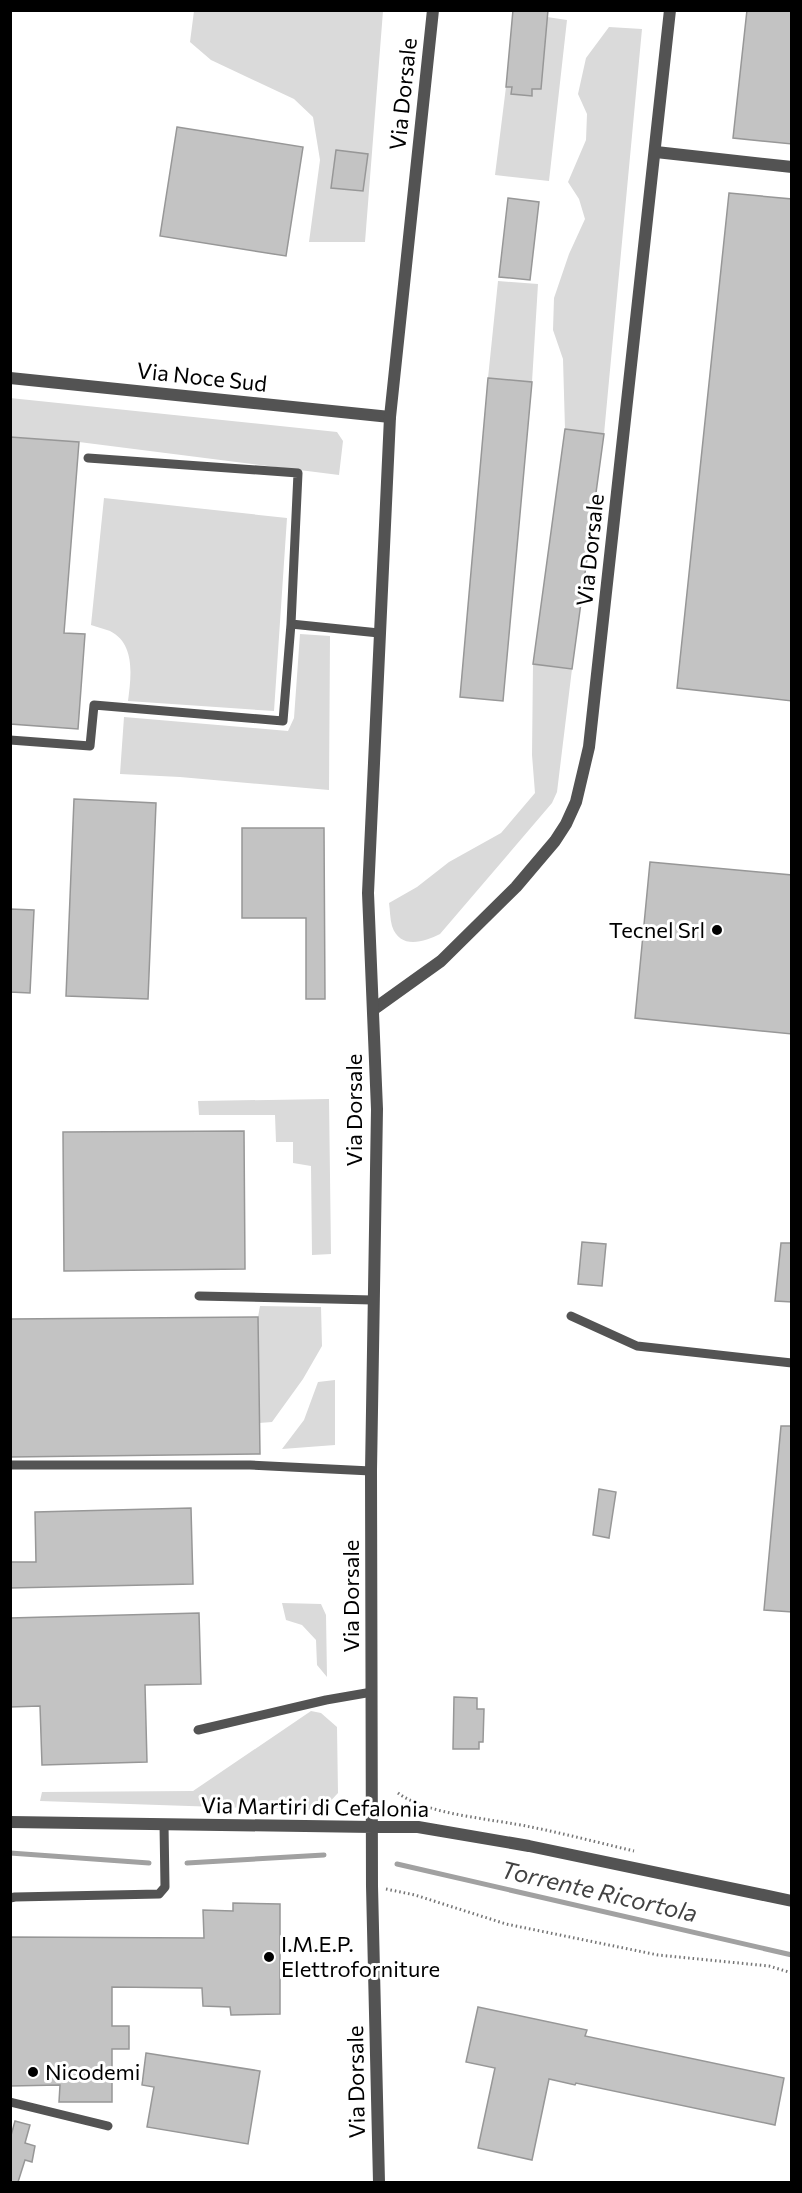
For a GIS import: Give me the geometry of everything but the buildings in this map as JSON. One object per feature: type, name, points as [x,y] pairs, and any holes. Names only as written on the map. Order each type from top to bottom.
[{"type":"street","name":"Via Dorsale","points":[[379,2182],[372,1886],[371,1471],[377,1109],[368,893],[390,417],[433,10]]},
{"type":"street","name":"Via Dorsale","points":[[374,1009],[441,961],[516,887],[555,841],[576,802],[590,747],[670,10]]},
{"type":"street","points":[[656,152],[792,167]]},
{"type":"street","name":"Via Noce Sud","points":[[10,378],[390,417]]},
{"type":"street","name":"Via Martiri di Cefalonia","points":[[10,1822],[418,1827],[529,1846],[792,1900]]},
{"type":"lane","points":[[10,740],[90,746],[94,705],[283,721],[291,624],[298,473],[88,459]]},
{"type":"lane","points":[[291,624],[379,633]]},
{"type":"lane","points":[[199,1296],[373,1300]]},
{"type":"lane","points":[[571,1316],[637,1346],[792,1363]]},
{"type":"lane","points":[[10,1465],[250,1464],[371,1471]]},
{"type":"lane","points":[[198,1730],[326,1700],[372,1692]]},
{"type":"lane","points":[[10,1898],[159,1894],[165,1887],[164,1824]]},
{"type":"lane","points":[[10,2102],[108,2126]]},
{"type":"path","points":[[398,1793],[409,1801],[429,1808],[532,1827],[641,1852]]},
{"type":"path","points":[[372,1886],[415,1895],[506,1924],[658,1955],[769,1966],[792,1973]]},
{"type":"shaded area","points":[[194,11],[383,11],[365,242],[309,242],[320,160],[313,117],[294,99],[211,60],[190,42]],"holes":[[[336,150],[368,155],[363,191],[331,187]]]},
{"type":"shaded area","points":[[547,17],[567,20],[549,181],[495,175],[506,87],[512,87],[511,94],[531,96],[532,89],[541,89]]},
{"type":"shaded area","points":[[609,27],[642,29],[604,434],[565,429],[563,359],[553,330],[554,298],[569,254],[585,219],[579,199],[568,182],[586,140],[587,114],[578,94],[586,58]]},
{"type":"shaded area","points":[[498,281],[538,284],[532,382],[488,378]]},
{"type":"shaded area","points":[[10,398],[337,432],[343,441],[339,475],[79,442],[11,437]]},
{"type":"shaded area","points":[[104,498],[287,518],[274,711],[128,701],[130,662],[124,644],[110,631],[91,625]]},
{"type":"shaded area","points":[[300,634],[330,636],[329,790],[120,774],[124,717],[288,731],[294,718]]},
{"type":"shaded area","points":[[533,664],[572,669],[557,792],[552,803],[440,934],[427,940],[413,942],[401,939],[392,926],[389,903],[417,887],[449,862],[501,833],[535,793],[532,755]]},
{"type":"shaded area","points":[[329,1099],[331,1254],[312,1255],[311,1166],[293,1163],[293,1142],[276,1142],[275,1115],[199,1115],[198,1101]]},
{"type":"shaded area","points":[[260,1306],[321,1307],[322,1346],[303,1379],[272,1422],[259,1423],[258,1317]]},
{"type":"shaded area","points":[[335,1380],[335,1445],[282,1449],[304,1420],[318,1382]]},
{"type":"shaded area","points":[[282,1603],[321,1604],[326,1615],[327,1677],[317,1665],[316,1640],[302,1625],[286,1620]]},
{"type":"shaded area","points":[[311,1711],[321,1713],[337,1727],[338,1793],[325,1807],[308,1810],[40,1801],[42,1792],[193,1791]]},
{"type":"waterway","name":"Torrente Ricortola","points":[[10,1853],[149,1863]]},
{"type":"waterway","name":"Torrente Ricortola","points":[[187,1863],[324,1855]]},
{"type":"waterway","name":"Torrente Ricortola","points":[[397,1864],[792,1955]]},
{"type":"place","name":"Tecnel Srl","points":[[717,930]]},
{"type":"place","name":"I.M.E.P. Elettroforniture","points":[[269,1957]]},
{"type":"place","name":"Nicodemi","points":[[33,2072]]}]
